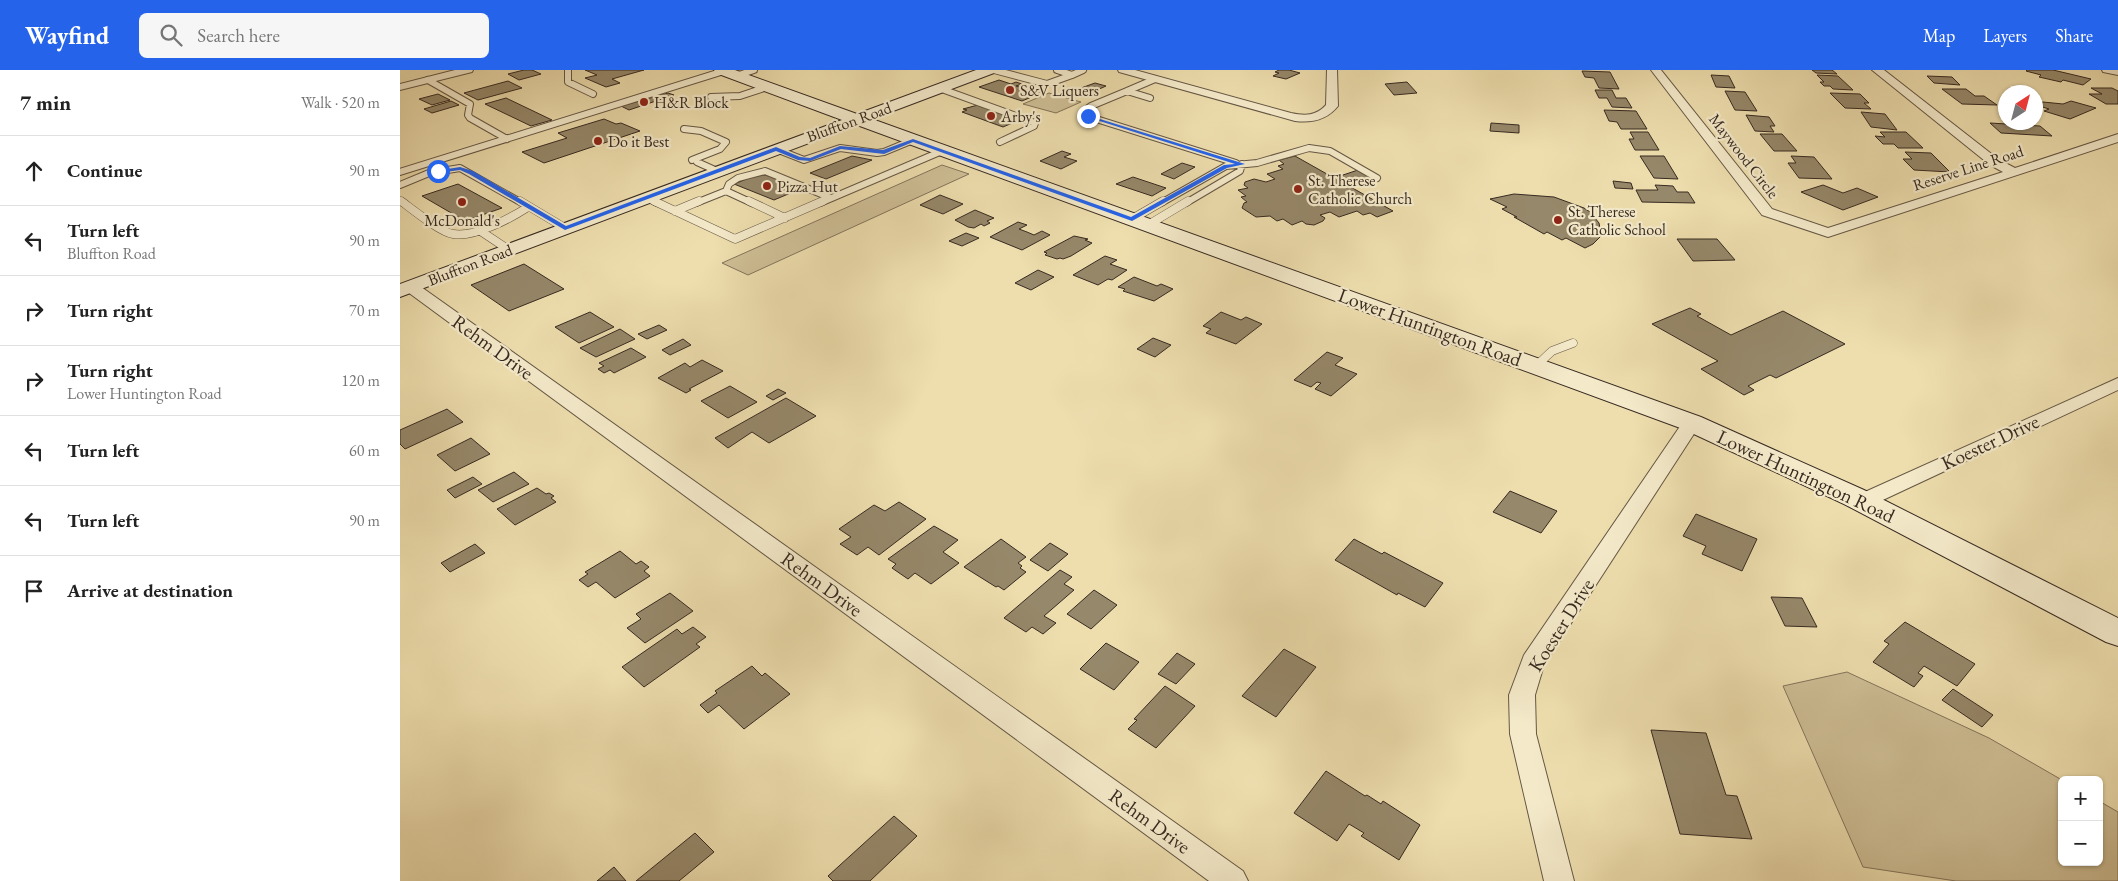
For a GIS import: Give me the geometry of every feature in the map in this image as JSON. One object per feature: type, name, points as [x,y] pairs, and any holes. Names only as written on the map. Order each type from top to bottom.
[{"type":"main road","name":"Bluffton Road","points":[[405,289],[989,70]]},
{"type":"main road","name":"Lower Huntington Road","points":[[741,75],[942,151],[1692,423],[1750,447],[1863,501],[2118,633]]},
{"type":"street","points":[[400,87],[468,70]]},
{"type":"street","points":[[1123,70],[1289,116],[1315,118],[1327,112],[1332,106],[1332,70]]},
{"type":"street","name":"Maywood Circle","points":[[1656,70],[1767,212],[1828,232]]},
{"type":"street","points":[[1877,70],[1994,162],[2013,172]]},
{"type":"street","points":[[2107,70],[2118,72]]},
{"type":"street","name":"Reserve Line Road","points":[[1828,232],[2118,138]]},
{"type":"street","name":"Rehm Drive","points":[[405,289],[1233,881]]},
{"type":"street","name":"Koester Drive","points":[[1863,501],[2118,383]]},
{"type":"street","name":"Koester Drive","points":[[1558,881],[1523,734],[1522,695],[1533,662],[1692,423]]},
{"type":"lane","points":[[568,70],[568,82],[593,94]]},
{"type":"lane","points":[[994,70],[1048,84],[1083,70]]},
{"type":"lane","points":[[1057,70],[1072,74]]},
{"type":"lane","points":[[400,172],[507,139],[741,75],[740,96],[711,97]]},
{"type":"lane","points":[[1155,79],[1091,106],[1087,109],[1086,113],[1093,118],[1242,164]]},
{"type":"lane","points":[[428,80],[470,104],[468,114],[470,118],[507,139]]},
{"type":"lane","points":[[939,88],[1025,118],[1035,124],[1000,142]]},
{"type":"lane","points":[[1127,91],[1150,98]]},
{"type":"lane","points":[[684,129],[702,131],[726,142],[716,152],[694,161],[717,171]]},
{"type":"lane","points":[[776,149],[799,159],[810,159],[840,148],[856,151],[884,152],[913,140]]},
{"type":"lane","points":[[1140,222],[1226,166],[1256,162],[1309,148],[1330,151],[1377,178]]},
{"type":"lane","points":[[647,198],[735,239],[942,151]]},
{"type":"lane","points":[[1140,222],[1240,171],[1242,164]]},
{"type":"lane","points":[[400,185],[438,171],[460,168],[471,172],[565,228]]},
{"type":"lane","points":[[726,191],[726,188],[732,181],[754,173],[765,172],[831,198]]},
{"type":"lane","points":[[675,211],[726,191],[785,218]]},
{"type":"lane","points":[[400,201],[452,234],[479,230],[518,214],[528,207]]},
{"type":"lane","points":[[479,230],[509,250]]},
{"type":"lane","points":[[1536,366],[1552,351],[1573,342]]},
{"type":"shaded area","points":[[1049,93],[1081,102],[1056,113],[1023,104]]},
{"type":"shaded area","points":[[942,165],[969,174],[748,275],[722,263]]},
{"type":"shaded area","points":[[1847,672],[1989,738],[2058,778],[2058,866],[2103,866],[2103,803],[2118,812],[2118,881],[1956,881],[1863,867],[1783,686]]},
{"type":"building","points":[[532,70],[541,74],[519,80],[508,74]]},
{"type":"building","points":[[585,70],[644,70],[612,79],[620,83],[606,87],[585,78],[597,75]]},
{"type":"building","points":[[1279,70],[1300,73],[1286,79],[1273,76],[1279,73],[1275,72]]},
{"type":"building","points":[[1812,70],[1832,70],[1837,74],[1816,73]]},
{"type":"building","points":[[2027,70],[2053,70],[2091,79],[2083,85],[2063,80],[2061,82],[2039,77],[2041,75]]},
{"type":"building","points":[[1582,71],[1610,72],[1619,89],[1599,88],[1594,78],[1585,77]]},
{"type":"building","points":[[1711,75],[1729,76],[1735,88],[1716,87]]},
{"type":"building","points":[[1817,75],[1838,76],[1853,90],[1833,89],[1830,86],[1824,86],[1820,82],[1824,82]]},
{"type":"building","points":[[1927,76],[1952,77],[1960,85],[1934,83]]},
{"type":"building","name":"S&V Liquers","points":[[999,80],[1011,84],[1016,82],[1022,84],[1016,86],[1041,93],[1022,101],[979,87]]},
{"type":"building","points":[[508,81],[522,88],[478,100],[464,93]]},
{"type":"building","points":[[1407,82],[1417,93],[1394,95],[1385,84]]},
{"type":"building","points":[[1095,83],[1106,86],[1095,91],[1081,88]]},
{"type":"building","points":[[2091,88],[2112,88],[2118,91],[2118,104],[2106,104],[2089,94],[2102,94]]},
{"type":"building","points":[[1942,89],[1966,89],[1975,96],[1984,96],[1997,105],[1962,104]]},
{"type":"building","points":[[1595,90],[1612,90],[1616,98],[1626,98],[1632,108],[1612,107],[1607,98],[1599,98]]},
{"type":"building","points":[[1725,91],[1745,92],[1757,111],[1735,110]]},
{"type":"building","name":"H&R Block","points":[[668,93],[674,95],[629,110],[621,106]]},
{"type":"building","points":[[1830,93],[1860,94],[1869,103],[1864,103],[1871,109],[1845,108]]},
{"type":"building","points":[[438,94],[450,100],[432,105],[419,99]]},
{"type":"building","points":[[506,98],[552,120],[531,126],[485,104]]},
{"type":"building","points":[[451,101],[459,105],[432,113],[424,109]]},
{"type":"building","points":[[2071,101],[2096,108],[2070,119],[2044,111],[2049,109],[2043,107],[2043,102],[2063,104]]},
{"type":"building","name":"Arby's","points":[[978,105],[1014,117],[1009,119],[1017,121],[1003,127],[962,112],[967,110],[963,109]]},
{"type":"building","points":[[1604,110],[1636,111],[1647,129],[1621,129],[1617,122],[1609,121]]},
{"type":"building","points":[[1861,112],[1885,114],[1897,130],[1871,127]]},
{"type":"building","points":[[1746,115],[1769,117],[1775,126],[1770,126],[1774,132],[1755,131]]},
{"type":"building","points":[[604,119],[616,124],[621,123],[640,131],[544,163],[522,152],[567,138],[558,133]]},
{"type":"building","points":[[1491,123],[1519,125],[1519,133],[1490,131]]},
{"type":"building","points":[[1990,123],[1998,123],[1998,130],[2043,128],[2052,136],[2001,133]]},
{"type":"building","points":[[1630,132],[1648,132],[1659,150],[1635,150],[1629,139],[1634,139]]},
{"type":"building","points":[[1880,132],[1906,132],[1923,148],[1898,148],[1894,144],[1883,144],[1875,136],[1885,137]]},
{"type":"building","points":[[1760,134],[1782,134],[1797,151],[1774,151]]},
{"type":"building","points":[[1062,151],[1071,154],[1064,157],[1077,161],[1061,169],[1040,161]]},
{"type":"building","points":[[1905,152],[1931,153],[1950,172],[1914,170],[1903,159],[1912,159]]},
{"type":"building","points":[[852,156],[872,160],[826,179],[810,173]]},
{"type":"building","name":"St. Therese Catholic Church","points":[[1295,156],[1334,178],[1358,170],[1373,178],[1349,186],[1393,211],[1377,217],[1370,213],[1363,215],[1357,211],[1339,217],[1330,212],[1320,215],[1325,218],[1314,225],[1306,224],[1302,221],[1292,225],[1283,219],[1277,221],[1270,216],[1256,217],[1242,208],[1244,203],[1247,202],[1241,197],[1246,196],[1238,190],[1248,188],[1244,185],[1245,182],[1254,179],[1266,182],[1275,179],[1267,174],[1283,169],[1278,166],[1284,164],[1279,160]]},
{"type":"building","points":[[1640,156],[1664,156],[1678,179],[1654,178]]},
{"type":"building","points":[[1791,156],[1814,157],[1832,179],[1799,178],[1788,163],[1796,163]]},
{"type":"building","points":[[1182,163],[1195,167],[1174,179],[1161,174]]},
{"type":"building","name":"Pizza Hut","points":[[759,174],[769,176],[800,189],[774,200],[734,184]]},
{"type":"building","points":[[1133,177],[1166,188],[1152,196],[1116,184]]},
{"type":"building","points":[[1613,181],[1631,183],[1633,189],[1615,188]]},
{"type":"building","name":"McDonald's","points":[[458,184],[502,208],[465,221],[422,196]]},
{"type":"building","points":[[1655,185],[1673,186],[1677,192],[1688,192],[1695,203],[1642,202],[1636,190],[1658,190]]},
{"type":"building","points":[[1823,185],[1843,193],[1857,188],[1878,197],[1843,210],[1801,192]]},
{"type":"building","name":"St. Therese Catholic School","points":[[1514,194],[1554,197],[1584,208],[1599,223],[1600,237],[1593,244],[1585,248],[1566,238],[1562,240],[1547,232],[1544,234],[1502,209],[1507,207],[1490,199]]},
{"type":"building","points":[[940,195],[963,204],[943,214],[920,205]]},
{"type":"building","points":[[975,210],[994,218],[987,221],[990,223],[984,226],[981,224],[974,228],[955,220]]},
{"type":"building","points":[[1018,222],[1027,225],[1019,229],[1034,235],[1042,231],[1050,235],[1022,250],[990,237]]},
{"type":"building","points":[[966,233],[979,238],[962,246],[949,241]]},
{"type":"building","points":[[1074,236],[1088,239],[1085,240],[1092,243],[1063,259],[1045,255],[1047,253],[1044,252]]},
{"type":"building","points":[[1677,239],[1717,239],[1735,260],[1693,261]]},
{"type":"building","points":[[1105,256],[1117,260],[1110,264],[1127,270],[1112,280],[1108,279],[1098,285],[1073,275]]},
{"type":"building","points":[[524,264],[564,289],[509,311],[471,285]]},
{"type":"building","points":[[1038,270],[1054,277],[1031,290],[1015,283]]},
{"type":"building","points":[[1134,277],[1157,286],[1161,284],[1173,289],[1154,301],[1123,291],[1125,289],[1118,287]]},
{"type":"building","points":[[1690,308],[1701,314],[1697,316],[1731,335],[1783,311],[1845,344],[1776,378],[1770,375],[1748,386],[1754,390],[1744,395],[1701,369],[1718,361],[1652,324]]},
{"type":"building","points":[[590,312],[614,327],[579,343],[555,327]]},
{"type":"building","points":[[1221,312],[1241,320],[1246,317],[1262,324],[1236,344],[1206,333],[1211,329],[1203,326]]},
{"type":"building","points":[[659,325],[667,330],[647,339],[638,334]]},
{"type":"building","points":[[620,329],[635,339],[596,357],[580,348]]},
{"type":"building","points":[[1153,338],[1171,345],[1155,357],[1137,349]]},
{"type":"building","points":[[683,339],[691,345],[670,355],[662,350]]},
{"type":"building","points":[[631,348],[646,357],[614,373],[610,370],[604,373],[598,369],[604,366],[599,363]]},
{"type":"building","points":[[1327,352],[1343,358],[1335,365],[1357,374],[1331,396],[1315,389],[1321,383],[1317,382],[1311,387],[1294,380]]},
{"type":"building","points":[[702,360],[723,371],[689,389],[691,390],[686,393],[658,378],[685,363],[690,367]]},
{"type":"building","points":[[730,386],[757,402],[728,418],[701,401]]},
{"type":"building","points":[[778,389],[786,393],[773,400],[766,396]]},
{"type":"building","points":[[786,398],[816,416],[769,443],[752,432],[728,448],[715,438]]},
{"type":"building","points":[[447,409],[463,422],[405,449],[400,444],[400,430]]},
{"type":"building","points":[[471,438],[490,454],[455,471],[437,455]]},
{"type":"building","points":[[514,472],[529,484],[493,502],[478,490]]},
{"type":"building","points":[[473,477],[482,484],[455,498],[447,490]]},
{"type":"building","points":[[537,488],[546,494],[549,493],[554,496],[551,498],[556,502],[515,525],[497,509]]},
{"type":"building","points":[[1510,491],[1557,511],[1541,533],[1493,512]]},
{"type":"building","points":[[899,502],[926,519],[879,555],[868,547],[857,555],[840,544],[851,537],[839,529],[874,505],[885,511]]},
{"type":"building","points":[[1696,514],[1757,539],[1742,571],[1702,554],[1706,546],[1683,536]]},
{"type":"building","points":[[934,526],[958,540],[943,552],[959,563],[931,584],[915,573],[908,579],[892,568],[896,564],[888,559]]},
{"type":"building","points":[[1001,539],[1026,557],[1018,563],[1022,566],[1020,568],[1026,572],[1004,590],[964,567]]},
{"type":"building","points":[[1354,539],[1382,554],[1384,552],[1443,583],[1425,607],[1398,593],[1397,595],[1335,560]]},
{"type":"building","points":[[1050,543],[1068,554],[1048,571],[1030,560]]},
{"type":"building","points":[[475,544],[485,553],[450,572],[441,563]]},
{"type":"building","points":[[620,551],[636,564],[641,561],[649,567],[644,571],[650,576],[615,598],[596,582],[588,587],[579,580],[588,574],[585,572]]},
{"type":"building","points":[[1060,570],[1072,577],[1064,584],[1074,590],[1044,616],[1056,623],[1043,634],[1032,627],[1026,632],[1004,618]]},
{"type":"building","points":[[1094,590],[1117,605],[1091,629],[1067,614]]},
{"type":"building","points":[[670,593],[693,611],[645,643],[627,628],[641,619],[636,614]]},
{"type":"building","points":[[1771,597],[1802,598],[1817,627],[1785,626]]},
{"type":"building","points":[[1905,622],[1975,664],[1957,686],[1924,666],[1918,673],[1923,676],[1914,687],[1873,662],[1889,644],[1884,641]]},
{"type":"building","points":[[693,627],[706,637],[696,644],[700,647],[644,687],[622,667],[677,629],[682,634]]},
{"type":"building","points":[[1106,643],[1139,662],[1114,690],[1080,669]]},
{"type":"building","points":[[1284,649],[1316,667],[1276,717],[1242,696]]},
{"type":"building","points":[[1177,653],[1195,664],[1176,684],[1158,674]]},
{"type":"building","points":[[752,666],[762,676],[765,673],[790,694],[744,729],[719,705],[708,713],[700,705],[717,693],[715,691]]},
{"type":"building","points":[[1165,686],[1195,706],[1156,748],[1128,729],[1137,720],[1134,719]]},
{"type":"building","points":[[1953,689],[1993,715],[1982,727],[1942,700]]},
{"type":"building","points":[[1651,730],[1706,733],[1726,795],[1737,796],[1752,839],[1680,834]]},
{"type":"building","points":[[1326,771],[1365,796],[1367,795],[1381,804],[1383,801],[1420,825],[1399,860],[1361,836],[1364,833],[1349,824],[1337,841],[1294,813]]},
{"type":"building","points":[[894,816],[917,836],[870,881],[833,881],[828,876]]},
{"type":"building","points":[[695,833],[714,852],[679,881],[636,881]]},
{"type":"building","points":[[614,867],[626,881],[597,881]]},
{"type":"place","name":"S&V Liquers","points":[[1010,90]]},
{"type":"place","name":"H&R Block","points":[[644,102]]},
{"type":"place","name":"Arby's","points":[[991,116]]},
{"type":"place","name":"Do it Best","points":[[598,141]]},
{"type":"place","name":"Pizza Hut","points":[[767,186]]},
{"type":"place","name":"St. Therese Catholic Church","points":[[1298,189]]},
{"type":"place","name":"McDonald's","points":[[462,202]]},
{"type":"place","name":"St. Therese Catholic School","points":[[1558,220]]},
{"type":"route","points":[[438,171],[460,168],[471,172],[565,228],[776,149],[804,160],[840,148],[877,153],[884,152],[913,140],[1132,219],[1226,166],[1242,164],[1088,116]]}]
